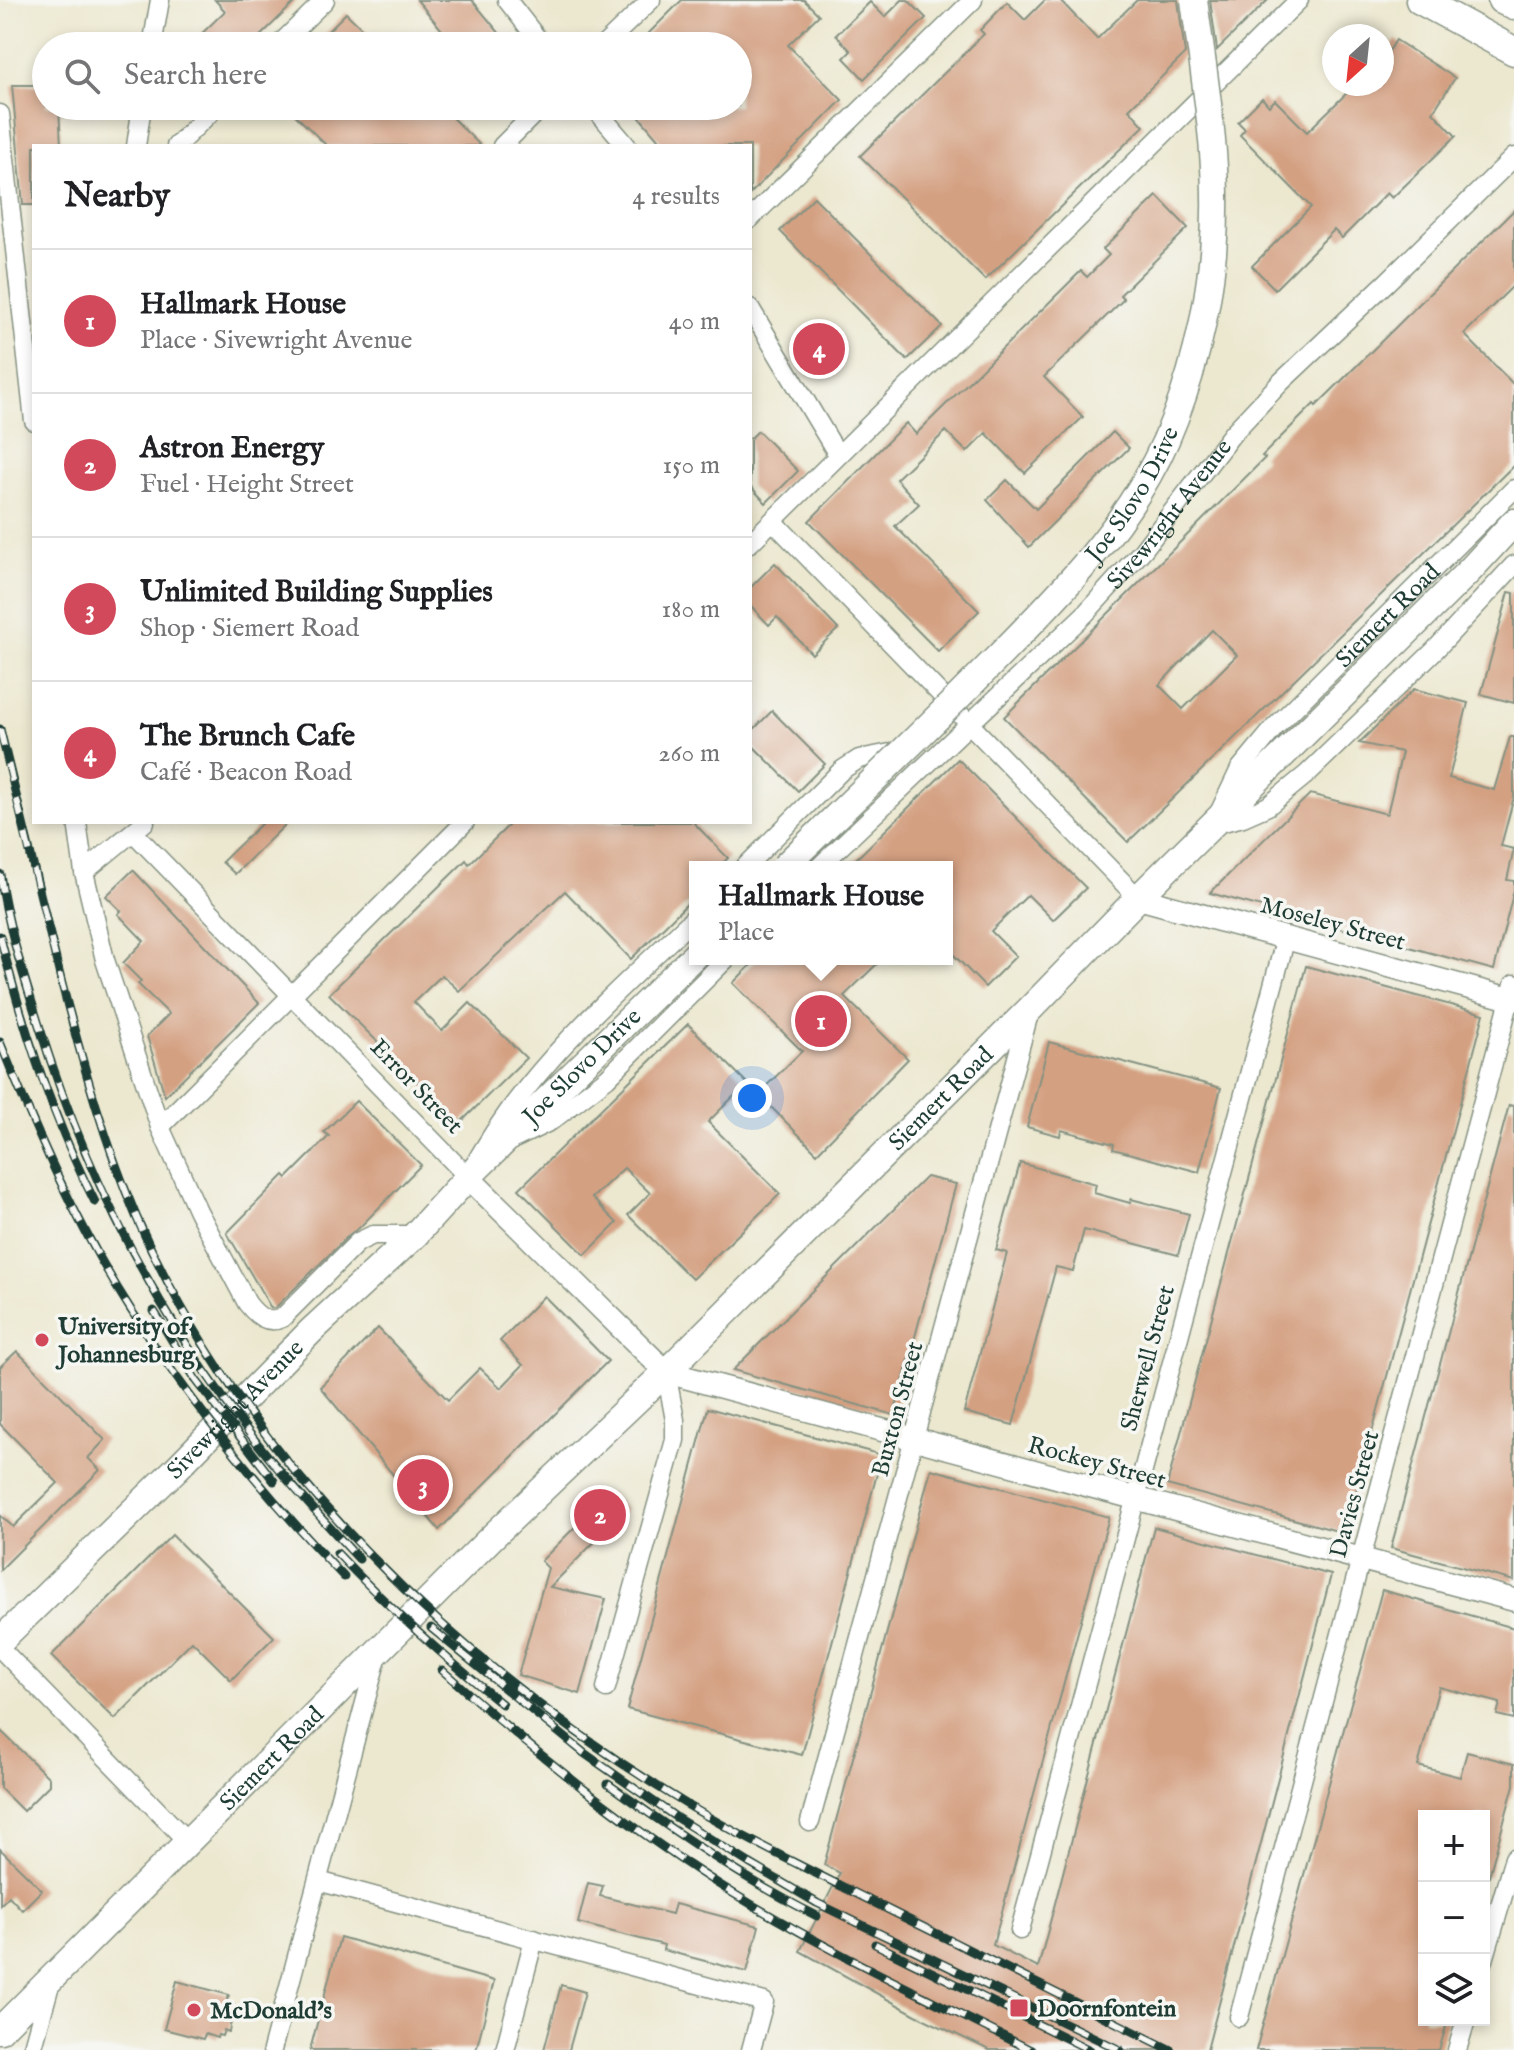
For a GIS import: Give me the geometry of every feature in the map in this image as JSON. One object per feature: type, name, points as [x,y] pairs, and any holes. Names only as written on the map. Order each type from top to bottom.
[{"type":"main road","name":"Joe Slovo Drive","points":[[790,861],[1042,612],[1089,560],[1141,485],[1165,442],[1197,353],[1207,305],[1213,251],[1213,149],[1194,0]]},
{"type":"main road","points":[[1420,0],[1514,51]]},
{"type":"main road","points":[[1502,0],[1514,6]]},
{"type":"main road","name":"Siemert Road","points":[[0,2030],[542,1488],[666,1372],[1470,570],[1514,522]]},
{"type":"main road","name":"Joe Slovo Drive","points":[[468,1177],[689,961]]},
{"type":"main road","name":"Sivewright Avenue","points":[[0,1641],[176,1469],[311,1331],[415,1235],[468,1177]]},
{"type":"street","points":[[154,32],[160,0]]},
{"type":"street","points":[[292,32],[325,0]]},
{"type":"street","points":[[507,0],[532,32]]},
{"type":"street","points":[[618,32],[651,0]]},
{"type":"street","points":[[752,217],[973,0]]},
{"type":"street","points":[[752,541],[1299,0]]},
{"type":"street","points":[[0,114],[32,403]]},
{"type":"street","points":[[136,144],[140,120]]},
{"type":"street","points":[[178,144],[203,120]]},
{"type":"street","points":[[504,144],[528,120]]},
{"type":"street","points":[[605,120],[625,144]]},
{"type":"street","name":"Sivewright Avenue","points":[[825,861],[1085,614],[1143,550],[1232,434],[1281,382],[1514,157]]},
{"type":"street","points":[[752,311],[838,455]]},
{"type":"street","name":"Siemert Road","points":[[1215,824],[1224,798],[1240,769],[1267,735],[1514,489]]},
{"type":"street","points":[[773,521],[1138,898]]},
{"type":"street","name":"Siemert Road","points":[[1215,824],[1268,806],[1307,774],[1435,650],[1514,565]]},
{"type":"street","points":[[751,861],[842,770],[859,759],[946,744]]},
{"type":"street","points":[[77,824],[84,872],[105,960],[160,1127],[198,1211],[247,1303],[262,1318],[277,1320],[291,1311],[358,1242],[373,1235],[415,1235]]},
{"type":"street","points":[[160,1127],[463,824]]},
{"type":"street","points":[[84,872],[140,828]]},
{"type":"street","name":"Error Street","points":[[140,828],[291,993],[468,1177],[666,1372]]},
{"type":"street","name":"Moseley Street","points":[[1138,898],[1513,994]]},
{"type":"street","points":[[468,1177],[496,1126],[543,1066],[689,923]]},
{"type":"street","name":"Sherwell Street","points":[[1020,1930],[1286,937]]},
{"type":"street","points":[[503,1144],[551,1121],[607,1078],[720,965]]},
{"type":"street","name":"Davies Street","points":[[1239,2017],[1513,994]]},
{"type":"street","name":"Buxton Street","points":[[810,1822],[1030,1009]]},
{"type":"street","points":[[606,1688],[675,1440],[675,1420],[666,1372]]},
{"type":"street","name":"Rockey Street","points":[[666,1372],[1514,1600]]},
{"type":"street","points":[[0,1648],[188,1842]]},
{"type":"street","points":[[272,2050],[379,1651]]},
{"type":"street","points":[[1486,1954],[1514,1858]]},
{"type":"street","points":[[318,1881],[764,2002],[751,2050]]},
{"type":"street","points":[[505,2050],[534,1939]]},
{"type":"street","points":[[32,2050],[51,1978]]},
{"type":"street","points":[[1457,2050],[1464,2026]]},
{"type":"building","points":[[215,0],[297,0],[264,32],[203,32],[225,11]]},
{"type":"building","points":[[417,0],[472,0],[498,32],[443,32]]},
{"type":"building","points":[[682,0],[804,0],[819,15],[788,45],[842,100],[752,192],[752,144],[662,144],[642,120],[752,120],[752,32],[650,32]]},
{"type":"building","points":[[902,0],[908,0],[926,18],[864,79],[844,58],[851,51],[836,35],[870,2],[885,17]]},
{"type":"building","points":[[1045,0],[1060,0],[1097,39],[1137,0],[1178,0],[1185,54],[1129,109],[1144,126],[985,280],[860,156],[984,34],[980,30],[1007,2],[1025,20]]},
{"type":"building","points":[[1210,0],[1268,0],[1217,50]]},
{"type":"building","points":[[346,13],[366,32],[327,32]]},
{"type":"building","points":[[1396,40],[1455,78],[1433,112],[1456,136],[1392,198],[1387,193],[1342,238],[1334,230],[1275,289],[1252,266],[1311,207],[1240,135],[1245,129],[1238,122],[1262,98],[1269,106],[1275,100],[1307,132],[1344,96],[1394,96]]},
{"type":"building","points":[[12,85],[32,85],[32,120],[60,120],[61,144],[32,144],[32,205],[23,205]]},
{"type":"building","points":[[300,120],[454,120],[479,144],[325,144]]},
{"type":"building","points":[[1157,196],[1188,228],[1120,295],[1124,299],[1044,377],[1083,417],[1025,473],[986,433],[967,452],[946,431],[896,479],[919,504],[895,526],[979,611],[938,651],[809,521],[906,423],[916,434],[1081,271],[1087,277],[1109,255],[1103,249]]},
{"type":"building","points":[[814,197],[942,326],[907,360],[780,231]]},
{"type":"building","points":[[1514,210],[1514,285],[1464,334],[1514,385],[1514,465],[1128,842],[1004,717],[1265,458],[1262,456],[1314,404],[1316,406]],"holes":[[[1212,630],[1237,655],[1183,709],[1159,685]]]},
{"type":"building","points":[[758,431],[798,471],[766,503],[752,488],[752,437]]},
{"type":"building","points":[[1113,432],[1129,448],[1029,547],[987,500],[1007,480],[1036,509]]},
{"type":"building","points":[[775,563],[838,629],[812,654],[777,617],[769,625],[752,607],[752,586]]},
{"type":"building","points":[[1509,592],[1514,593],[1514,703],[1481,694]]},
{"type":"building","points":[[1414,689],[1468,703],[1449,778],[1494,790],[1510,737],[1514,737],[1514,797],[1501,846],[1514,849],[1507,880],[1514,881],[1514,890],[1494,970],[1210,893],[1310,794],[1387,814],[1402,752],[1359,743]]},
{"type":"building","points":[[772,711],[825,764],[798,791],[752,745],[752,731]]},
{"type":"building","points":[[958,759],[1086,888],[1053,920],[1028,895],[991,931],[1016,956],[985,987],[953,954],[953,861],[854,861]]},
{"type":"building","points":[[261,824],[286,824],[235,874],[222,862]]},
{"type":"building","points":[[510,824],[695,824],[728,858],[725,861],[689,861],[689,902],[631,959],[565,891],[459,991],[442,975],[414,1002],[442,1031],[470,1003],[526,1058],[460,1123],[329,994],[466,860],[469,864]]},
{"type":"building","points":[[133,870],[259,1003],[165,1096],[147,1036],[169,1014],[138,984],[141,981],[123,963],[144,941],[118,914],[121,911],[106,896]]},
{"type":"building","points":[[751,965],[876,965],[844,996],[908,1059],[817,1153],[758,1094],[802,1051],[733,983]]},
{"type":"building","points":[[1306,966],[1484,1014],[1345,1533],[1167,1485]]},
{"type":"building","points":[[688,1024],[747,1083],[708,1122],[780,1194],[692,1279],[628,1215],[650,1193],[624,1168],[592,1198],[617,1223],[585,1255],[519,1189]]},
{"type":"building","points":[[1049,1042],[1221,1088],[1199,1172],[1113,1149],[1114,1144],[1061,1130],[1060,1136],[1027,1127]]},
{"type":"building","points":[[356,1101],[421,1165],[359,1228],[275,1308],[271,1308],[227,1233],[284,1175],[287,1178],[329,1136],[324,1132]]},
{"type":"building","points":[[1509,1105],[1514,1106],[1514,1581],[1391,1548]]},
{"type":"building","points":[[1020,1163],[1096,1184],[1094,1193],[1189,1214],[1178,1255],[1084,1230],[1073,1271],[1056,1267],[1013,1425],[964,1412],[1007,1253],[996,1250]]},
{"type":"building","points":[[926,1177],[956,1184],[894,1415],[733,1370]]},
{"type":"building","points":[[544,1296],[608,1361],[439,1530],[320,1387],[378,1328],[448,1400],[480,1368],[501,1388],[523,1365],[500,1341]]},
{"type":"building","points":[[17,1351],[105,1440],[88,1458],[100,1470],[0,1570],[0,1515],[13,1527],[58,1483],[0,1424],[0,1367]]},
{"type":"building","points":[[708,1408],[882,1455],[802,1755],[627,1709]]},
{"type":"building","points":[[931,1469],[1109,1517],[993,1945],[1038,1968],[1154,1527],[1331,1575],[1207,2050],[989,2050],[916,2015],[800,1951],[840,1873],[824,1865]]},
{"type":"building","points":[[609,1493],[626,1510],[550,1587],[606,1599],[580,1694],[518,1675],[548,1568],[541,1561]]},
{"type":"building","points":[[172,1535],[274,1637],[231,1680],[192,1641],[115,1719],[51,1656]]},
{"type":"building","points":[[1382,1590],[1514,1628],[1514,1719],[1497,1715],[1500,1703],[1439,1687],[1418,1766],[1460,1777],[1467,1752],[1514,1764],[1514,1785],[1490,1872],[1490,1810],[1418,1810],[1418,2026],[1446,2026],[1439,2050],[1256,2050]]},
{"type":"building","points":[[0,1730],[49,1778],[49,1785],[23,1811],[0,1788]]},
{"type":"building","points":[[0,1849],[42,1890],[22,1910],[9,1896],[0,1905]]},
{"type":"building","points":[[588,1883],[603,1886],[600,1896],[672,1914],[675,1904],[759,1926],[747,1972],[663,1950],[664,1945],[578,1923]]},
{"type":"building","points":[[340,1937],[494,1981],[476,2050],[310,2050]]},
{"type":"building","points":[[177,1981],[229,1995],[226,2004],[234,2005],[229,2032],[224,2030],[222,2036],[218,2035],[217,2038],[205,2034],[203,2039],[164,2029]]},
{"type":"building","points":[[561,1985],[585,1992],[569,2050],[544,2050]]},
{"type":"railway","points":[[0,729],[62,984],[104,1131],[124,1188],[181,1306],[235,1392],[297,1474],[366,1551],[440,1623],[519,1689],[602,1749],[686,1804],[759,1845],[1171,2050]]},
{"type":"railway","points":[[0,874],[16,949],[55,1073],[94,1173],[117,1222],[198,1362],[291,1484],[359,1559]]},
{"type":"railway","points":[[0,936],[40,1072],[65,1138],[95,1202]]},
{"type":"railway","points":[[0,1042],[59,1179],[93,1246],[131,1310],[179,1381],[231,1449],[344,1577]]},
{"type":"railway","points":[[154,1311],[196,1380],[274,1481]]},
{"type":"railway","points":[[337,1553],[417,1632],[502,1704]]},
{"type":"railway","points":[[431,1628],[584,1753],[677,1818],[749,1863],[817,1903],[1120,2050]]},
{"type":"railway","points":[[442,1670],[584,1789],[697,1870],[808,1937],[1031,2050]]},
{"type":"railway","points":[[608,1784],[710,1854],[817,1916]]},
{"type":"railway","points":[[875,1944],[1090,2050]]},
{"type":"place","name":"The Brunch Cafe","points":[[819,349]]},
{"type":"place","name":"Hallmark House","points":[[821,1021]]},
{"type":"place","name":"University of Johannesburg","points":[[42,1340]]},
{"type":"place","name":"Unlimited Building Supplies","points":[[423,1485]]},
{"type":"place","name":"Astron Energy","points":[[600,1515]]},
{"type":"place","name":"Doornfontein","points":[[1019,2008]]},
{"type":"place","name":"McDonald's","points":[[194,2010]]}]
